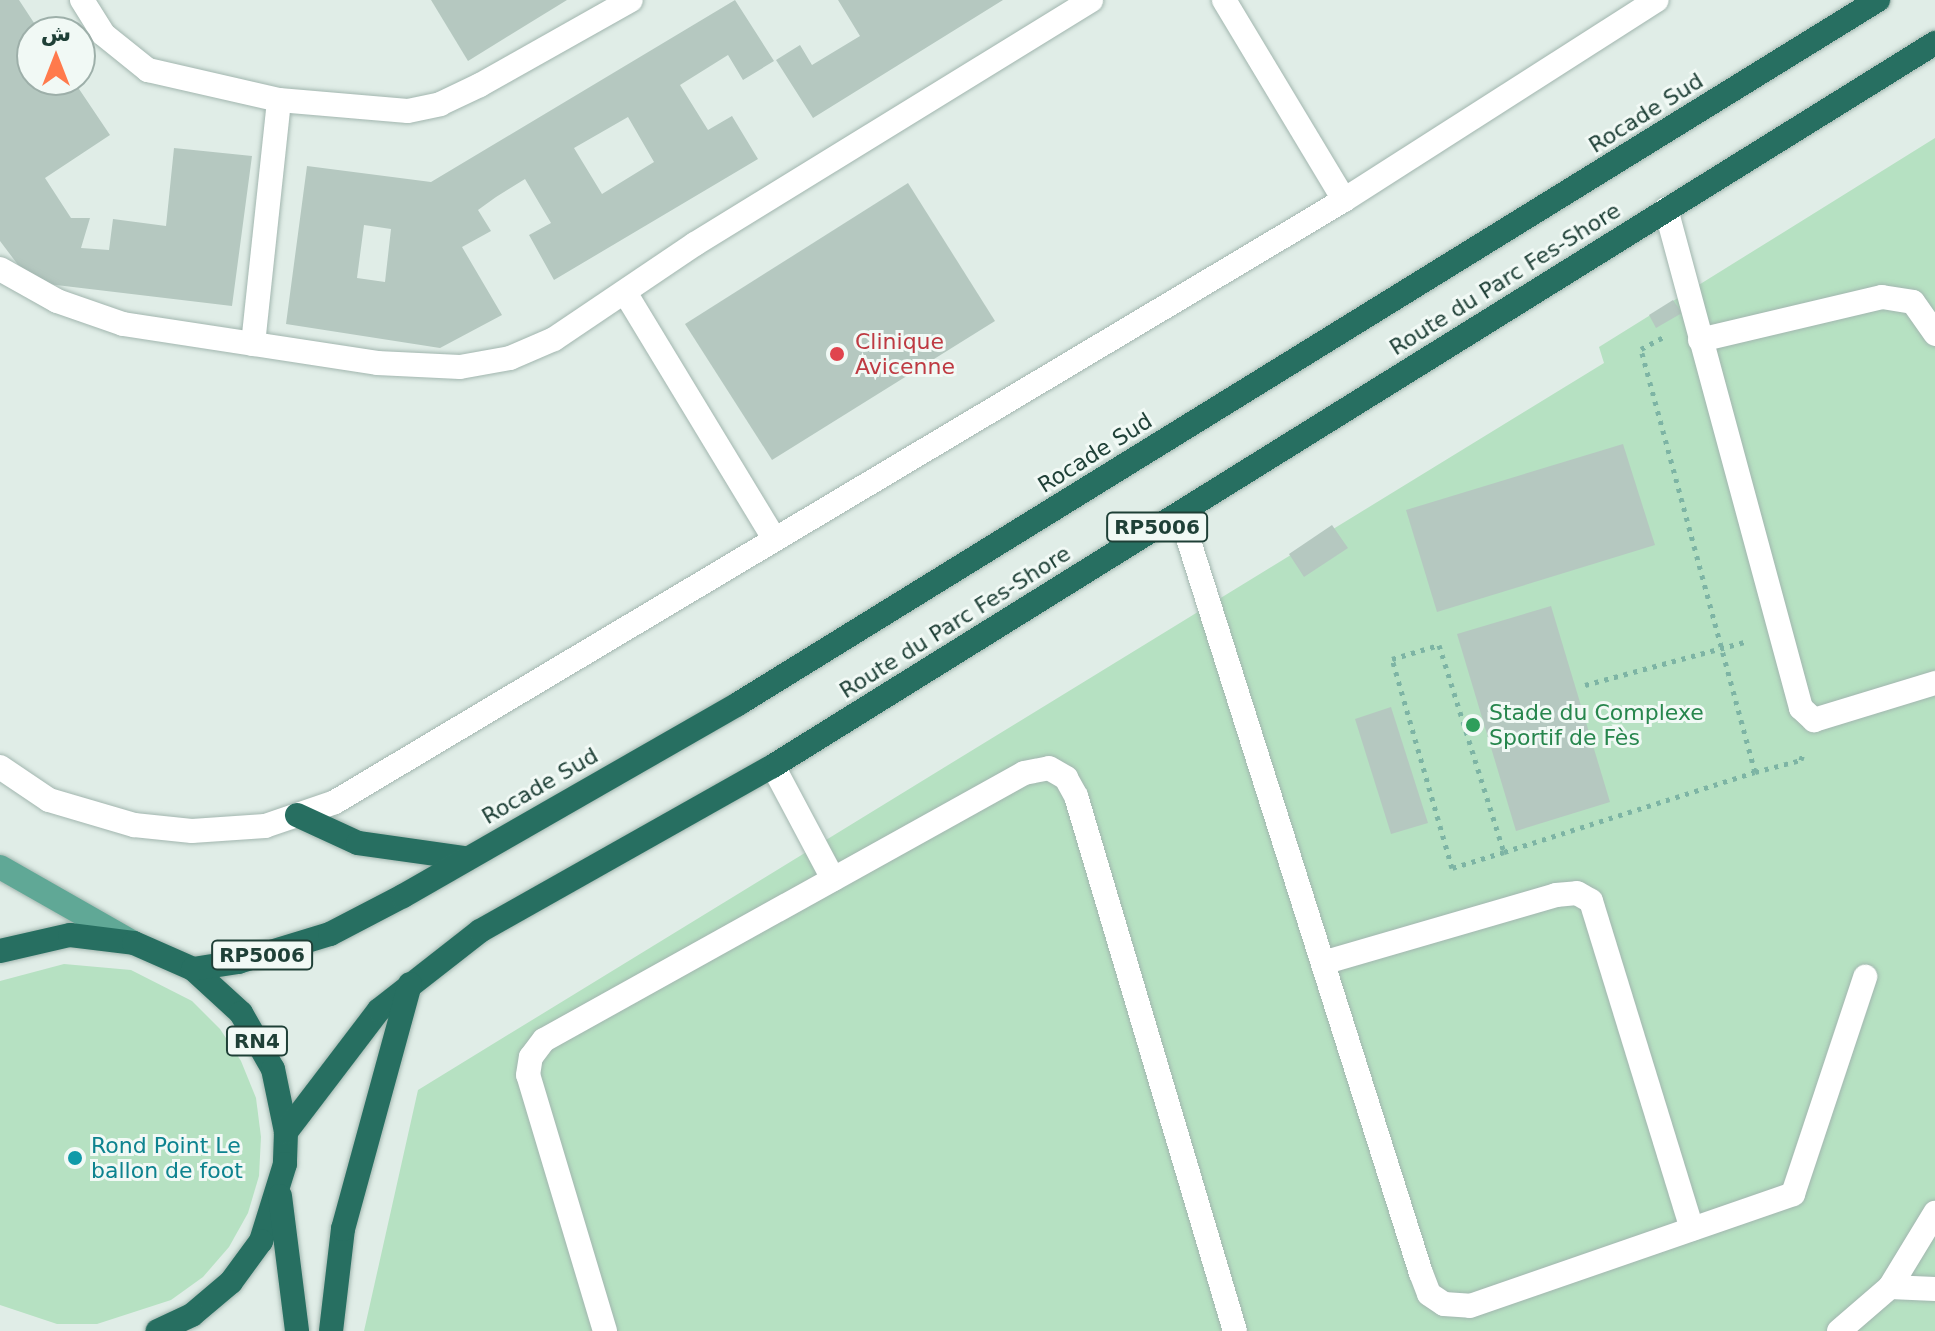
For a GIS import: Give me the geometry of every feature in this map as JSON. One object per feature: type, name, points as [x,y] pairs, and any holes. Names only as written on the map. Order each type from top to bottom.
[{"type":"highway","name":"Rocade Sud","points":[[193,969],[238,962],[330,934],[751,695],[1878,0]]},
{"type":"highway","name":"Route du Parc Fes-Shore","points":[[286,1132],[379,1010],[411,981],[480,931],[773,766],[1935,43]]},
{"type":"highway","points":[[297,815],[358,843],[465,858]]},
{"type":"highway","name":"RN4","points":[[0,951],[70,935],[134,943],[193,969],[241,1013],[273,1069],[286,1132],[279,1194],[297,1331]]},
{"type":"highway","points":[[331,1331],[332,1294],[343,1229],[411,981]]},
{"type":"highway","name":"RN4","points":[[158,1331],[192,1315],[231,1282],[261,1241],[279,1194]]},
{"type":"main road","name":"RN4","points":[[0,867],[134,943]]},
{"type":"street","points":[[82,0],[103,34],[126,58],[148,70],[279,100],[375,111],[440,104],[631,0]]},
{"type":"street","points":[[0,269],[57,301],[123,324],[377,363],[460,367],[510,358],[554,339],[626,294],[695,244],[1091,0]]},
{"type":"street","points":[[1224,0],[1344,200]]},
{"type":"street","points":[[0,767],[49,800],[134,825],[192,831],[265,826],[335,802],[1344,200],[1657,0]]},
{"type":"street","points":[[253,344],[279,100]]},
{"type":"street","points":[[1666,209],[1801,708],[1814,720],[1935,683]]},
{"type":"street","points":[[626,294],[774,538]]},
{"type":"street","points":[[1698,333],[1882,297],[1913,302],[1935,334]]},
{"type":"street","points":[[1180,513],[1205,603],[1326,962],[1429,1294],[1444,1304],[1470,1306],[1793,1194],[1865,977]]},
{"type":"street","points":[[773,766],[833,879]]},
{"type":"street","points":[[605,1331],[528,1075],[531,1057],[544,1040],[1024,773],[1049,768],[1066,778],[1076,796],[1235,1331]]},
{"type":"street","points":[[1326,962],[1556,895],[1577,893],[1591,901],[1692,1229]]},
{"type":"street","points":[[1839,1331],[1890,1287],[1935,1213]]},
{"type":"street","points":[[1890,1287],[1935,1289]]},
{"type":"path","points":[[1698,333],[1641,349],[1755,772]]},
{"type":"path","points":[[1585,685],[1780,633]]},
{"type":"path","points":[[1504,852],[1439,645],[1392,659],[1452,868],[1504,852],[1755,772],[1801,760],[1814,720]]},
{"type":"green space","name":"Stade du Complexe Sportif de Fès","points":[[1935,138],[1935,1331],[364,1331],[418,1090],[1604,363],[1599,347]]},
{"type":"green space","points":[[64,964],[131,970],[192,1001],[220,1029],[241,1061],[256,1098],[261,1137],[259,1176],[248,1213],[229,1247],[203,1277],[171,1300],[97,1324],[57,1324],[0,1305],[0,981]]},
{"type":"building","points":[[0,0],[19,0],[30,16],[16,16],[16,96],[84,96],[110,135],[45,178],[71,218],[90,218],[81,248],[109,250],[113,219],[166,226],[174,148],[252,156],[232,306],[31,282],[0,241]]},
{"type":"building","points":[[431,0],[567,0],[468,61]]},
{"type":"building","points":[[735,0],[774,61],[743,80],[728,55],[680,85],[708,130],[732,116],[758,159],[554,280],[529,235],[551,223],[525,179],[478,210],[491,231],[462,247],[502,315],[440,348],[286,324],[307,166],[431,182]],"holes":[[[628,117],[654,162],[602,194],[574,148]],[[364,225],[391,229],[385,282],[357,278]]]},
{"type":"building","points":[[838,0],[1003,0],[813,118],[776,60],[800,45],[812,65],[860,36]]},
{"type":"building","points":[[908,183],[995,321],[772,460],[685,324]]},
{"type":"building","points":[[1673,300],[1682,313],[1656,328],[1649,315]]},
{"type":"building","points":[[1623,444],[1655,545],[1437,612],[1406,510]]},
{"type":"building","points":[[1332,525],[1348,548],[1304,577],[1289,554]]},
{"type":"building","points":[[1551,606],[1610,802],[1516,831],[1457,634]]},
{"type":"building","points":[[1391,707],[1428,823],[1391,834],[1355,719]]},
{"type":"place","name":"Clinique Avicenne","points":[[837,354]]},
{"type":"place","name":"Stade du Complexe Sportif de Fès","points":[[1473,725]]},
{"type":"place","name":"Rond Point Le ballon de foot","points":[[75,1158]]}]
